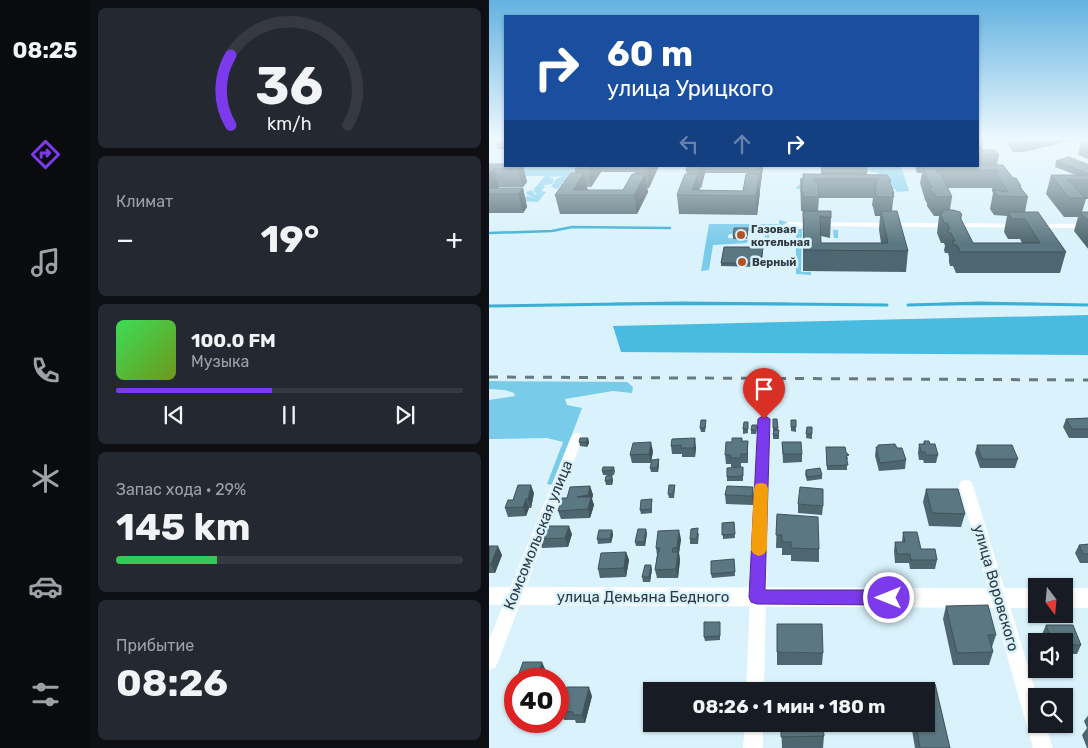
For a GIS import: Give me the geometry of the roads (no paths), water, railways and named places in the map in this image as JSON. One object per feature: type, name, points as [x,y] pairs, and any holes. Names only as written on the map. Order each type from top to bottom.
[{"type":"street","points":[[791,224],[1088,226]]},
{"type":"street","points":[[755,682],[764,419]]},
{"type":"street","name":"Комсомольская улица","points":[[489,662],[513,596],[577,436]]},
{"type":"street","name":"улица Воровского","points":[[966,485],[1043,748]]},
{"type":"street","name":"улица Демьяна Бедного","points":[[489,596],[1028,598]]},
{"type":"street","points":[[1073,598],[1088,598]]},
{"type":"street","points":[[753,748],[754,732]]},
{"type":"waterway","points":[[489,233],[552,231],[572,227],[670,228]]},
{"type":"waterway","points":[[489,306],[617,304]]},
{"type":"waterway","points":[[617,304],[784,304]]},
{"type":"waterway","points":[[617,304],[784,304]]},
{"type":"waterway","points":[[784,304],[790,304]]},
{"type":"waterway","points":[[784,304],[887,305]]},
{"type":"waterway","points":[[908,305],[944,304]]},
{"type":"waterway","points":[[944,304],[1034,304]]},
{"type":"waterway","points":[[944,304],[1034,304]]},
{"type":"waterway","points":[[1034,304],[1089,305]]},
{"type":"railway","points":[[489,377],[1089,380]]},
{"type":"place","name":"Газовая котельная","points":[[741,235]]},
{"type":"place","name":"Верный","points":[[742,262]]}]
